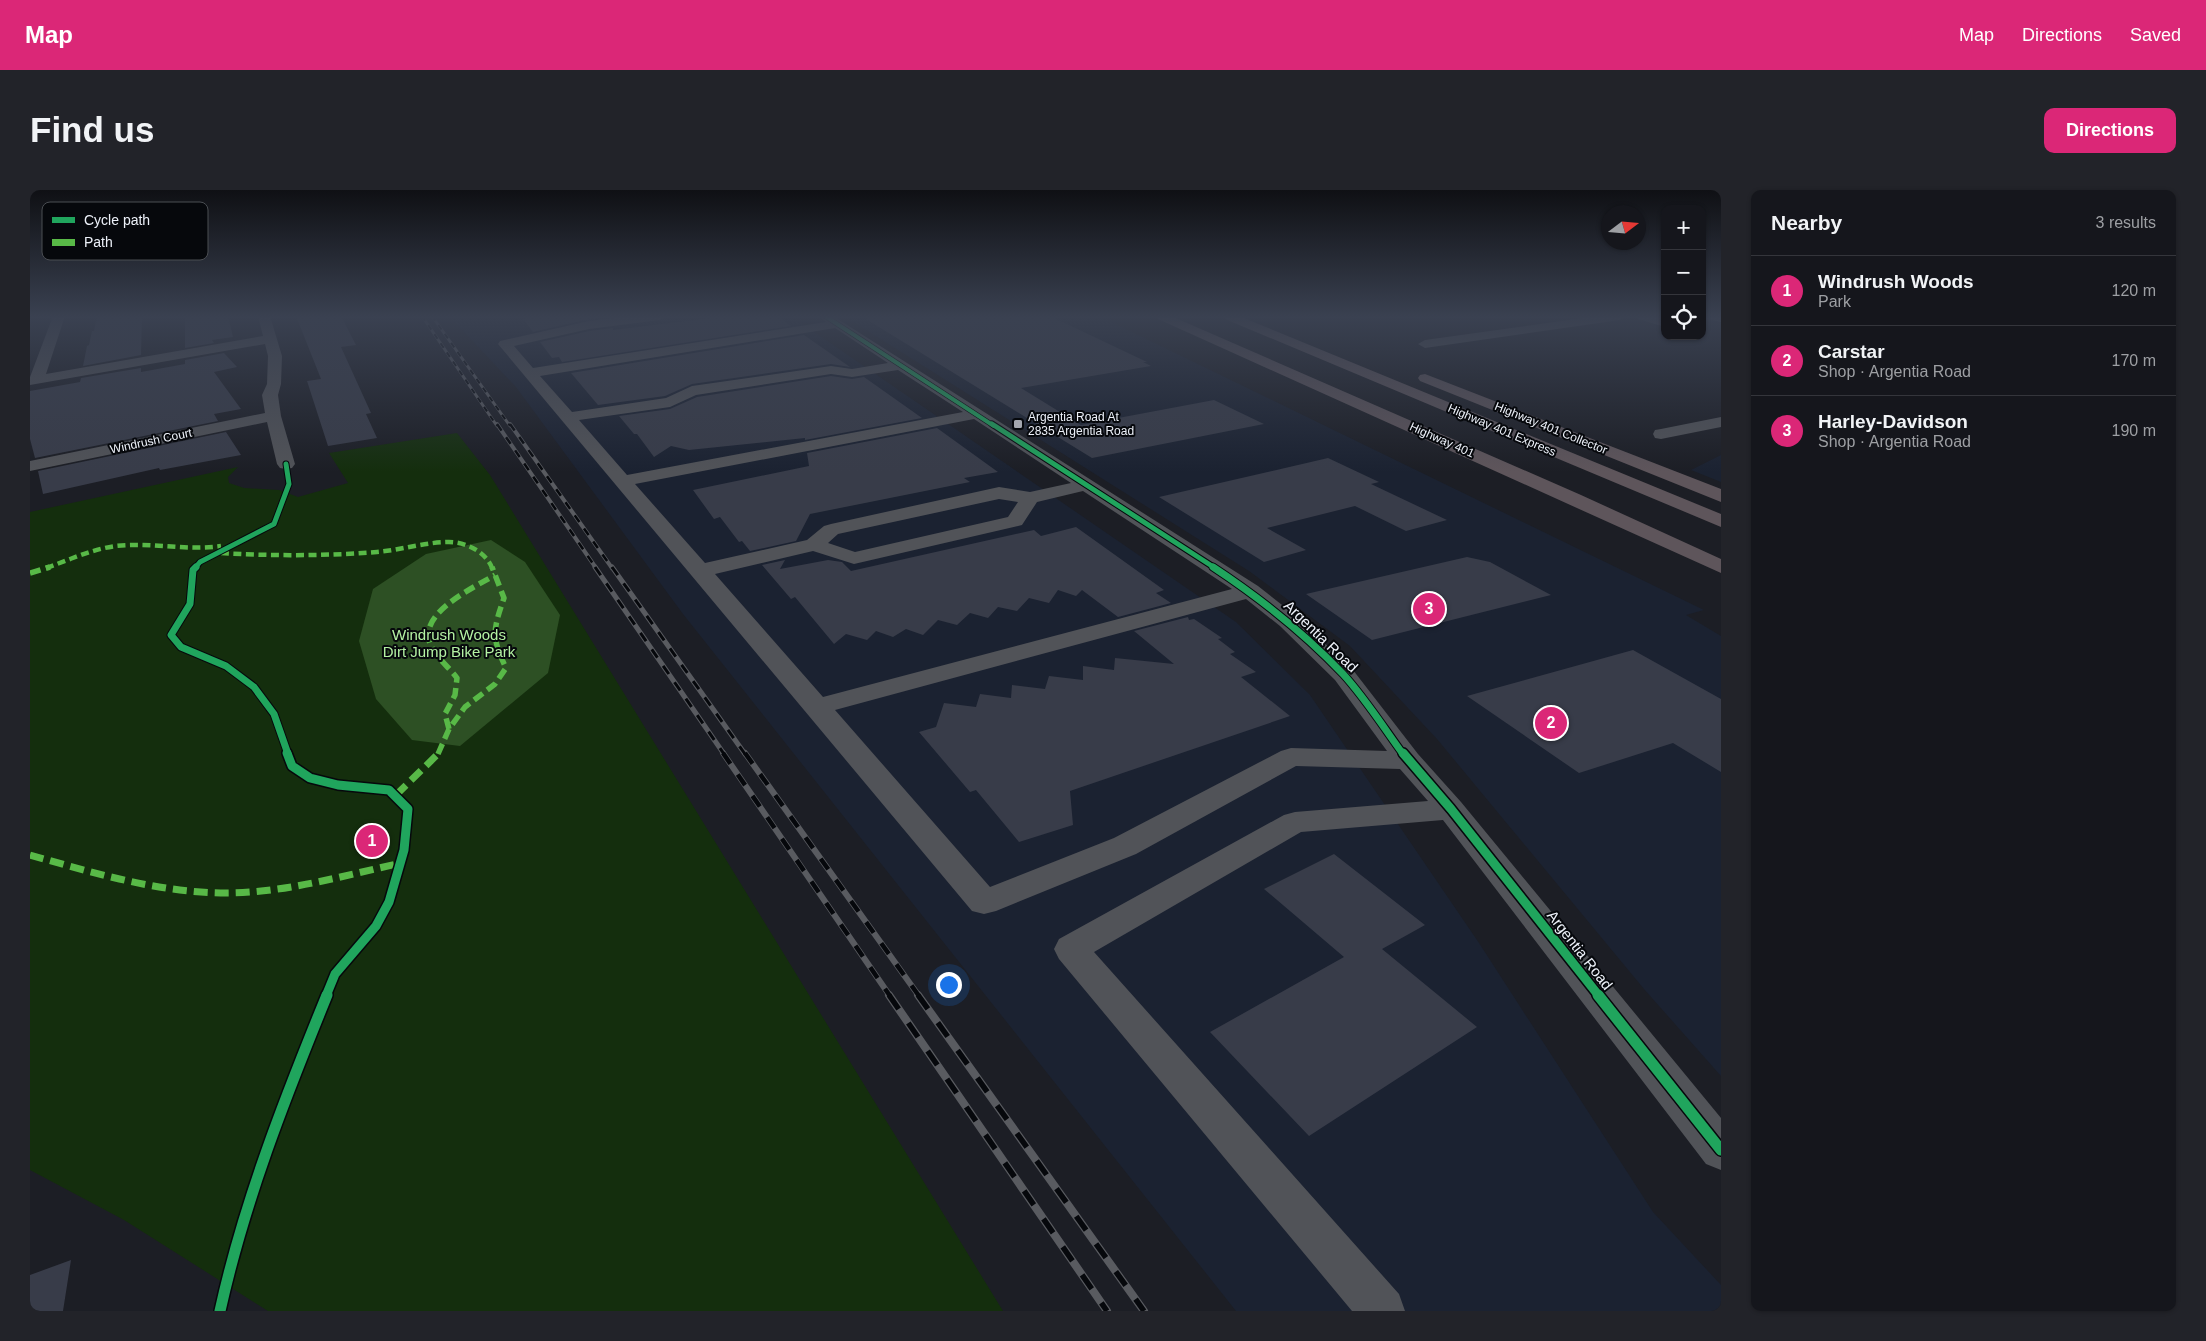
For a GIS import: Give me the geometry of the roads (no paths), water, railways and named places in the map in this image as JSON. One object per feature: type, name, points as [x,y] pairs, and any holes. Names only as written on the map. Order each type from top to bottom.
[{"type":"highway","name":"Highway 401","points":[[1280,368],[1574,499],[1721,567]]},
{"type":"highway","name":"Highway 401 Express","points":[[1355,368],[1721,521]]},
{"type":"highway","name":"Highway 401 Collector","points":[[1408,371],[1721,496]]},
{"type":"street","points":[[34,380],[39,368]]},
{"type":"street","points":[[34,380],[102,368]]},
{"type":"street","points":[[275,368],[274,384],[270,394],[273,416],[286,464]]},
{"type":"street","points":[[526,368],[984,902],[1125,846],[1291,756],[1408,760]]},
{"type":"street","points":[[530,373],[557,368]]},
{"type":"street","points":[[670,402],[692,391],[831,370],[852,374],[884,368]]},
{"type":"street","name":"Argentia Road","points":[[907,368],[1250,591],[1288,621],[1344,675],[1408,760],[1451,809],[1721,1150]]},
{"type":"street","points":[[832,385],[842,384],[852,374]]},
{"type":"street","points":[[567,417],[670,402],[709,405]]},
{"type":"street","points":[[622,481],[977,414]]},
{"type":"street","name":"Windrush Court","points":[[30,466],[273,416]]},
{"type":"street","points":[[1660,434],[1721,422]]},
{"type":"street","points":[[700,571],[814,545],[831,530],[998,492],[1030,498],[1086,485]]},
{"type":"street","points":[[814,545],[854,558],[1015,521],[1030,498]]},
{"type":"street","points":[[817,707],[1250,591]]},
{"type":"street","points":[[1382,1311],[1071,949],[1295,822],[1451,809]]},
{"type":"railway","points":[[458,368],[497,426]]},
{"type":"railway","points":[[469,368],[510,426]]},
{"type":"railway","points":[[497,424],[596,568]]},
{"type":"railway","points":[[510,424],[612,568]]},
{"type":"railway","points":[[595,567],[724,754]]},
{"type":"railway","points":[[612,567],[745,754]]},
{"type":"railway","points":[[723,753],[890,996]]},
{"type":"railway","points":[[745,753],[919,996]]},
{"type":"railway","points":[[889,995],[1107,1311]]},
{"type":"railway","points":[[918,995],[1144,1311]]},
{"type":"place","name":"Argentia Road At 2835 Argentia Road","points":[[1018,424]]},
{"type":"place","name":"Harley-Davidson","points":[[1429,609]]},
{"type":"place","name":"Carstar","points":[[1551,723]]},
{"type":"place","name":"Windrush Woods","points":[[372,841]]},
{"type":"park label","name":"Windrush Woods Dirt Jump Bike Park","points":[[449,642]]}]
